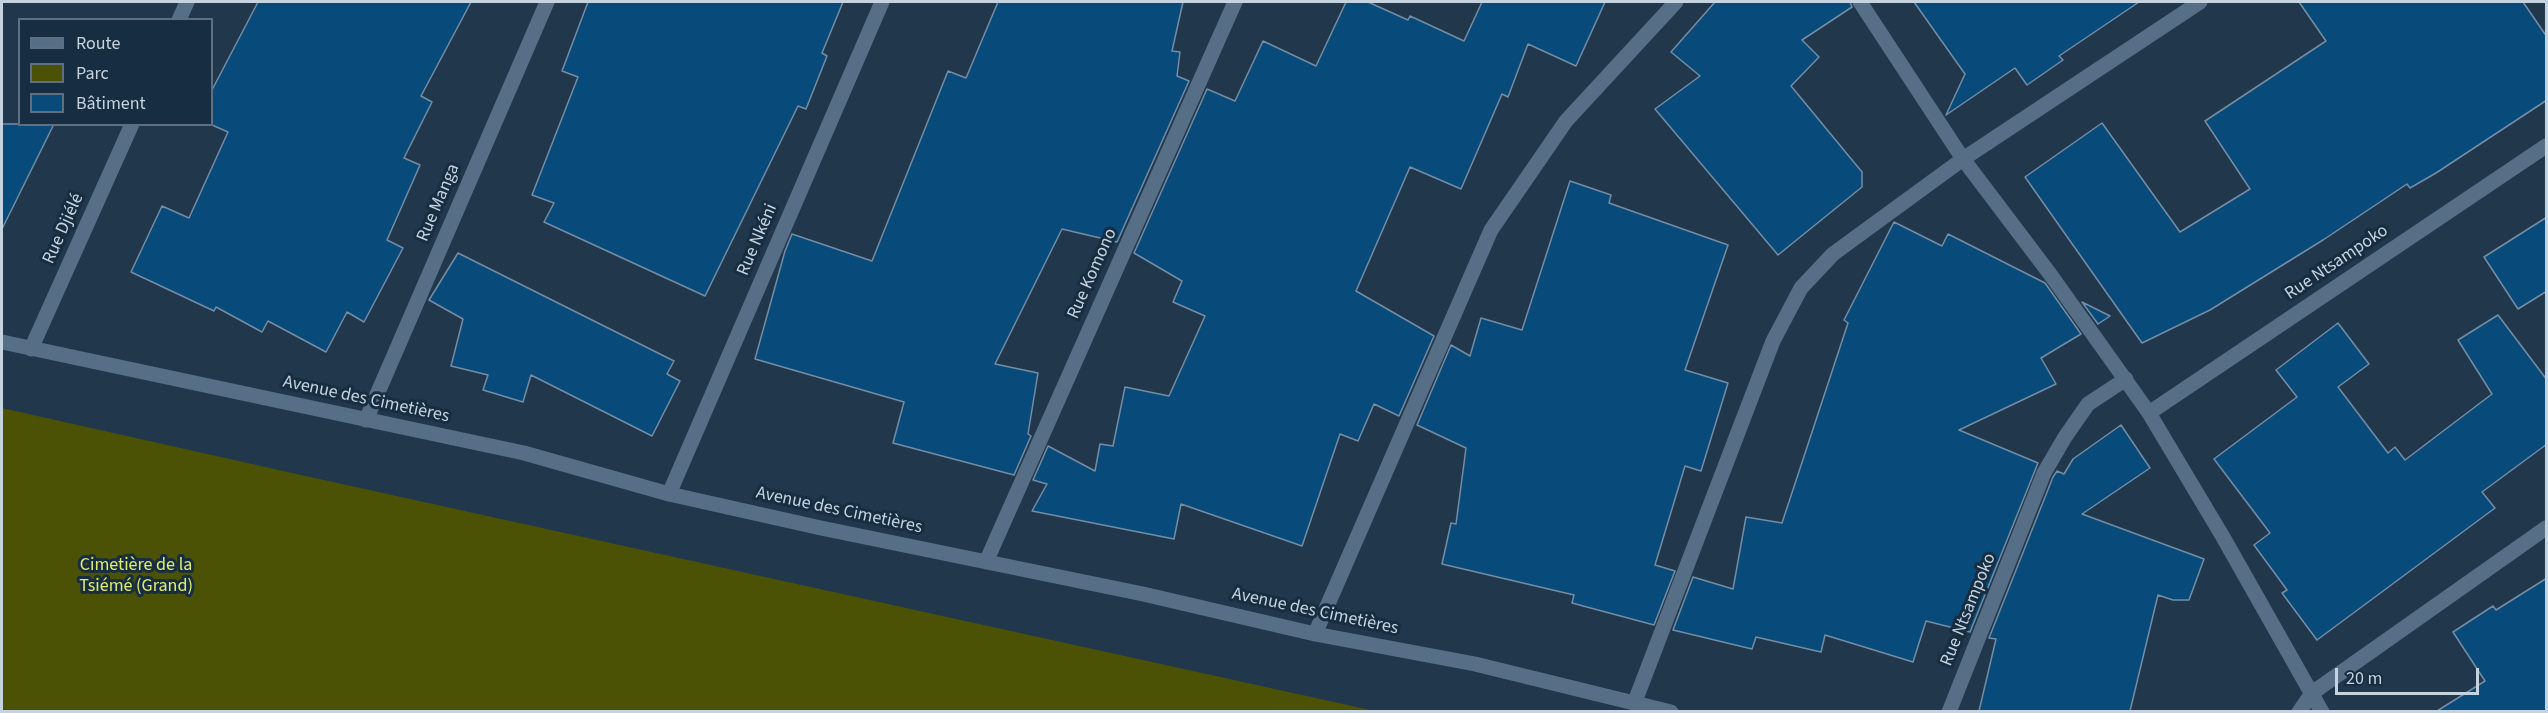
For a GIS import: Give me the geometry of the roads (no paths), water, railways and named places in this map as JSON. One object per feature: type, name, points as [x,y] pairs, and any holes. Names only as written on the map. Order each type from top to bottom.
[{"type":"street","points":[[180,18],[187,2]]},
{"type":"street","name":"Rue Manga","points":[[366,420],[548,2]]},
{"type":"street","name":"Rue Nkéni","points":[[669,494],[882,2]]},
{"type":"street","name":"Rue Komono","points":[[986,562],[1235,2]]},
{"type":"street","points":[[1315,634],[1491,230],[1566,121],[1676,2]]},
{"type":"street","points":[[1860,2],[1963,159],[2149,413],[2322,711]]},
{"type":"street","points":[[1634,704],[1773,340],[1801,288],[1833,254],[1963,159],[2200,2]]},
{"type":"street","name":"Rue Djiélé","points":[[32,348],[131,126]]},
{"type":"street","name":"Rue Ntsampoko","points":[[2149,413],[2547,146]]},
{"type":"street","name":"Avenue des Cimetières","points":[[2,342],[524,453],[669,494],[821,528],[1143,594],[1315,634],[1475,664],[1634,704],[1671,711]]},
{"type":"street","name":"Rue Ntsampoko","points":[[1949,711],[2044,473],[2088,404],[2126,379]]},
{"type":"street","points":[[2299,711],[2312,693],[2547,528]]},
{"type":"park label","name":"Cimetière de la Tsiémé (Grand)","points":[[136,576]]}]
